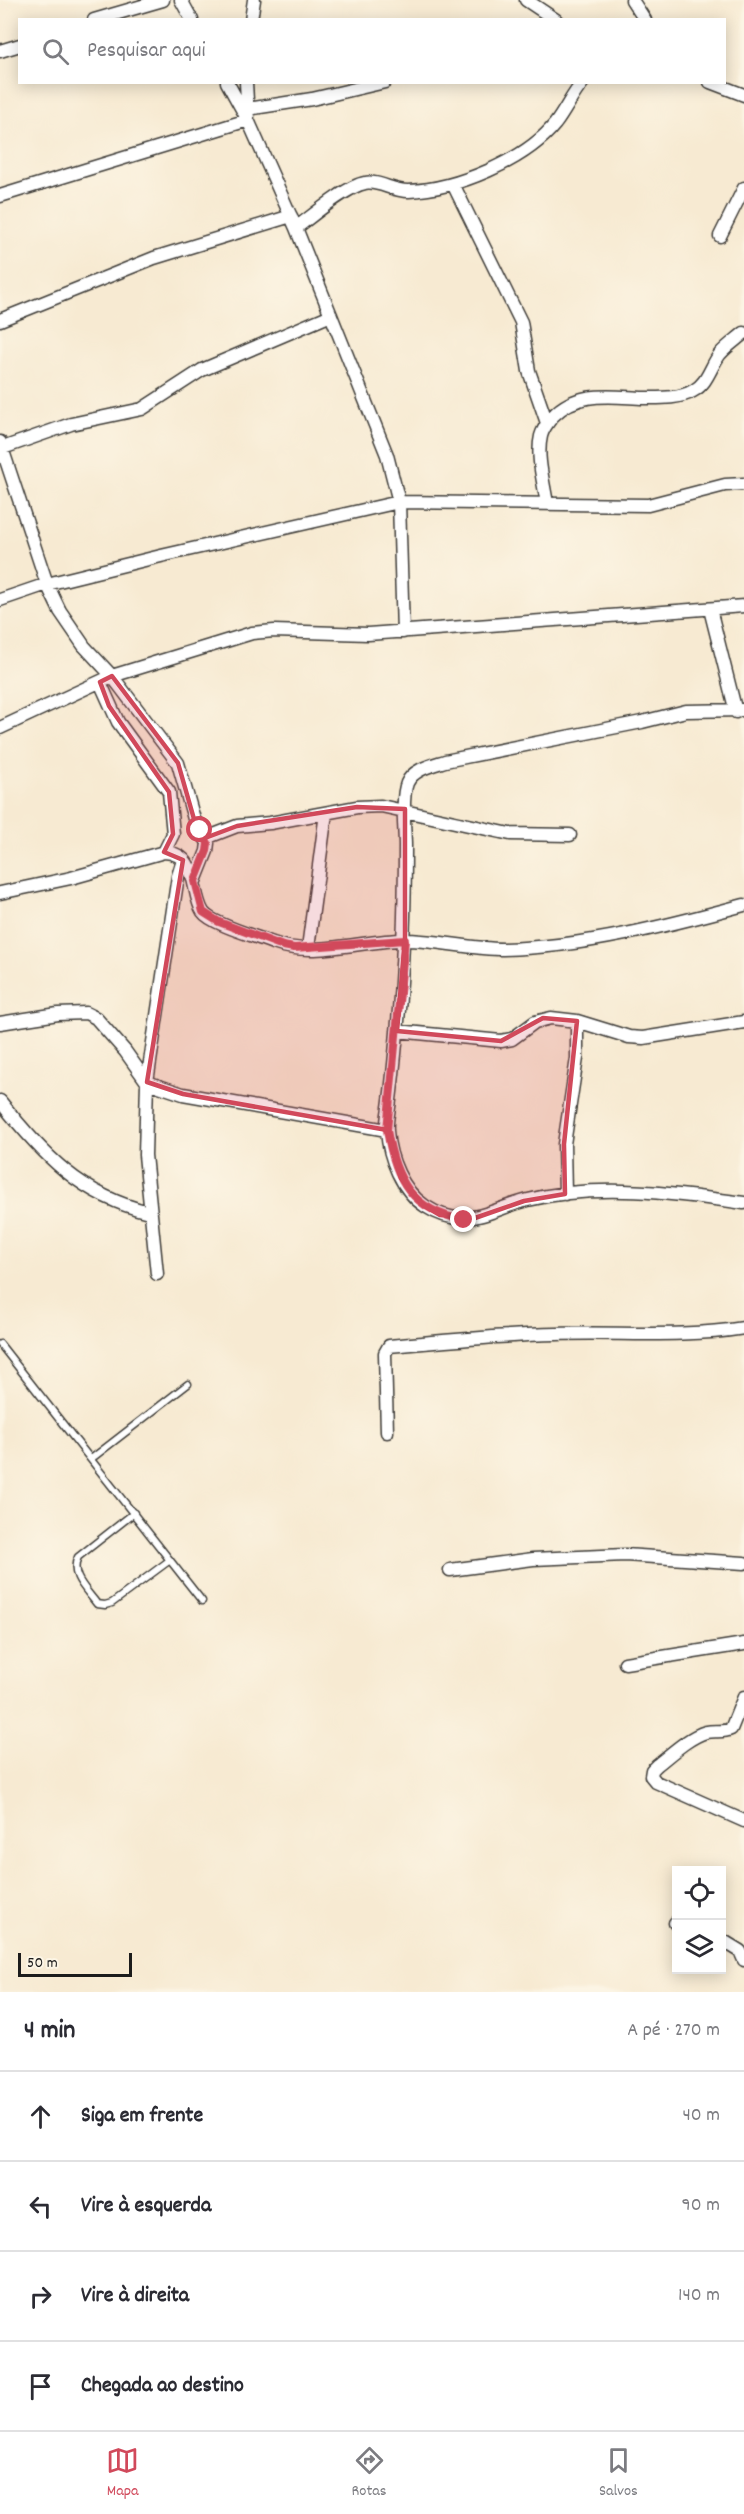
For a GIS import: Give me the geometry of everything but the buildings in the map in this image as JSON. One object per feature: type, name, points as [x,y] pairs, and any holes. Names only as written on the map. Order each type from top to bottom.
[{"type":"street","points":[[101,18],[163,0]]},
{"type":"street","points":[[181,0],[191,18]]},
{"type":"street","points":[[251,18],[254,0]]},
{"type":"street","points":[[526,0],[553,18]]},
{"type":"street","points":[[632,0],[644,18]]},
{"type":"street","points":[[0,51],[18,46]]},
{"type":"street","points":[[228,84],[247,115],[294,222],[387,455],[399,502],[403,632]]},
{"type":"street","points":[[246,84],[247,115]]},
{"type":"street","points":[[0,196],[247,115],[376,84]]},
{"type":"street","points":[[0,320],[154,258],[294,222],[366,182],[407,192],[453,184],[488,171],[520,153],[554,126],[582,84]]},
{"type":"street","points":[[715,84],[744,95]]},
{"type":"street","points":[[453,184],[521,322],[529,371],[547,423]]},
{"type":"street","points":[[720,236],[744,189]]},
{"type":"street","points":[[195,881],[207,851],[206,838],[194,819],[178,763],[112,676],[84,646],[60,611],[47,584],[1,446],[71,424],[142,409],[202,370],[331,315]]},
{"type":"street","points":[[547,504],[540,452],[541,435],[558,410],[575,400],[589,397],[656,398],[680,396],[693,391],[709,375],[718,356],[744,333]]},
{"type":"street","points":[[0,600],[47,584],[399,502],[648,505],[725,485],[744,484]]},
{"type":"street","points":[[0,728],[112,676],[252,633],[274,631],[336,634],[403,632],[744,606]]},
{"type":"street","points":[[710,609],[740,711],[686,711],[642,722],[445,761],[423,768],[407,783],[405,940],[387,1130],[393,1161],[400,1178],[412,1195],[440,1215],[464,1220],[524,1201],[589,1192],[658,1193],[744,1203]]},
{"type":"street","points":[[100,682],[118,722],[169,792],[173,834],[164,852]]},
{"type":"street","points":[[206,838],[237,826],[270,823],[357,807],[381,806],[405,809],[510,834],[570,835]]},
{"type":"street","points":[[308,948],[326,813]]},
{"type":"street","points":[[0,893],[71,878],[164,852],[172,853],[183,860],[195,881],[200,905],[208,917],[283,946],[308,948],[405,940],[480,948],[528,948],[653,929],[744,905]]},
{"type":"street","points":[[157,1274],[144,1141],[147,1082],[176,887],[183,860]]},
{"type":"street","points":[[0,1023],[58,1014],[86,1013],[96,1018],[125,1051],[147,1082],[183,1094],[387,1130]]},
{"type":"street","points":[[398,1031],[501,1041],[512,1039],[543,1018],[578,1021],[621,1036],[643,1038],[744,1022]]},
{"type":"street","points":[[565,1194],[564,1144],[577,1058],[578,1021]]},
{"type":"street","points":[[0,1101],[44,1152],[82,1185],[128,1207],[150,1212]]},
{"type":"street","points":[[387,1432],[385,1353],[389,1346],[558,1334],[706,1334],[744,1328]]},
{"type":"street","points":[[450,1570],[533,1559],[625,1555],[744,1563]]},
{"type":"street","points":[[625,1663],[744,1644]]},
{"type":"street","points":[[744,1697],[731,1729],[705,1732],[696,1736],[657,1765],[652,1770],[651,1776],[656,1782],[744,1821]]},
{"type":"street","points":[[726,1942],[740,1950],[744,1960]]},
{"type":"lane","points":[[0,1344],[202,1601]]},
{"type":"lane","points":[[92,1459],[188,1384]]},
{"type":"lane","points":[[134,1514],[78,1557],[74,1565],[75,1573],[97,1604],[105,1605],[112,1602],[170,1560]]},
{"type":"highlighted area","points":[[112,676],[178,763],[194,819],[205,838],[237,826],[357,807],[405,809],[405,940],[397,1031],[501,1041],[543,1018],[577,1021],[564,1144],[565,1194],[524,1201],[475,1218],[440,1215],[423,1205],[401,1178],[387,1130],[183,1094],[147,1082],[183,860],[164,852],[173,834],[169,792],[109,706],[100,682]]},
{"type":"route","points":[[200,830],[208,843],[195,881],[200,905],[208,917],[283,946],[294,948],[405,940],[387,1130],[390,1147],[400,1178],[412,1195],[440,1215],[464,1220]]}]
